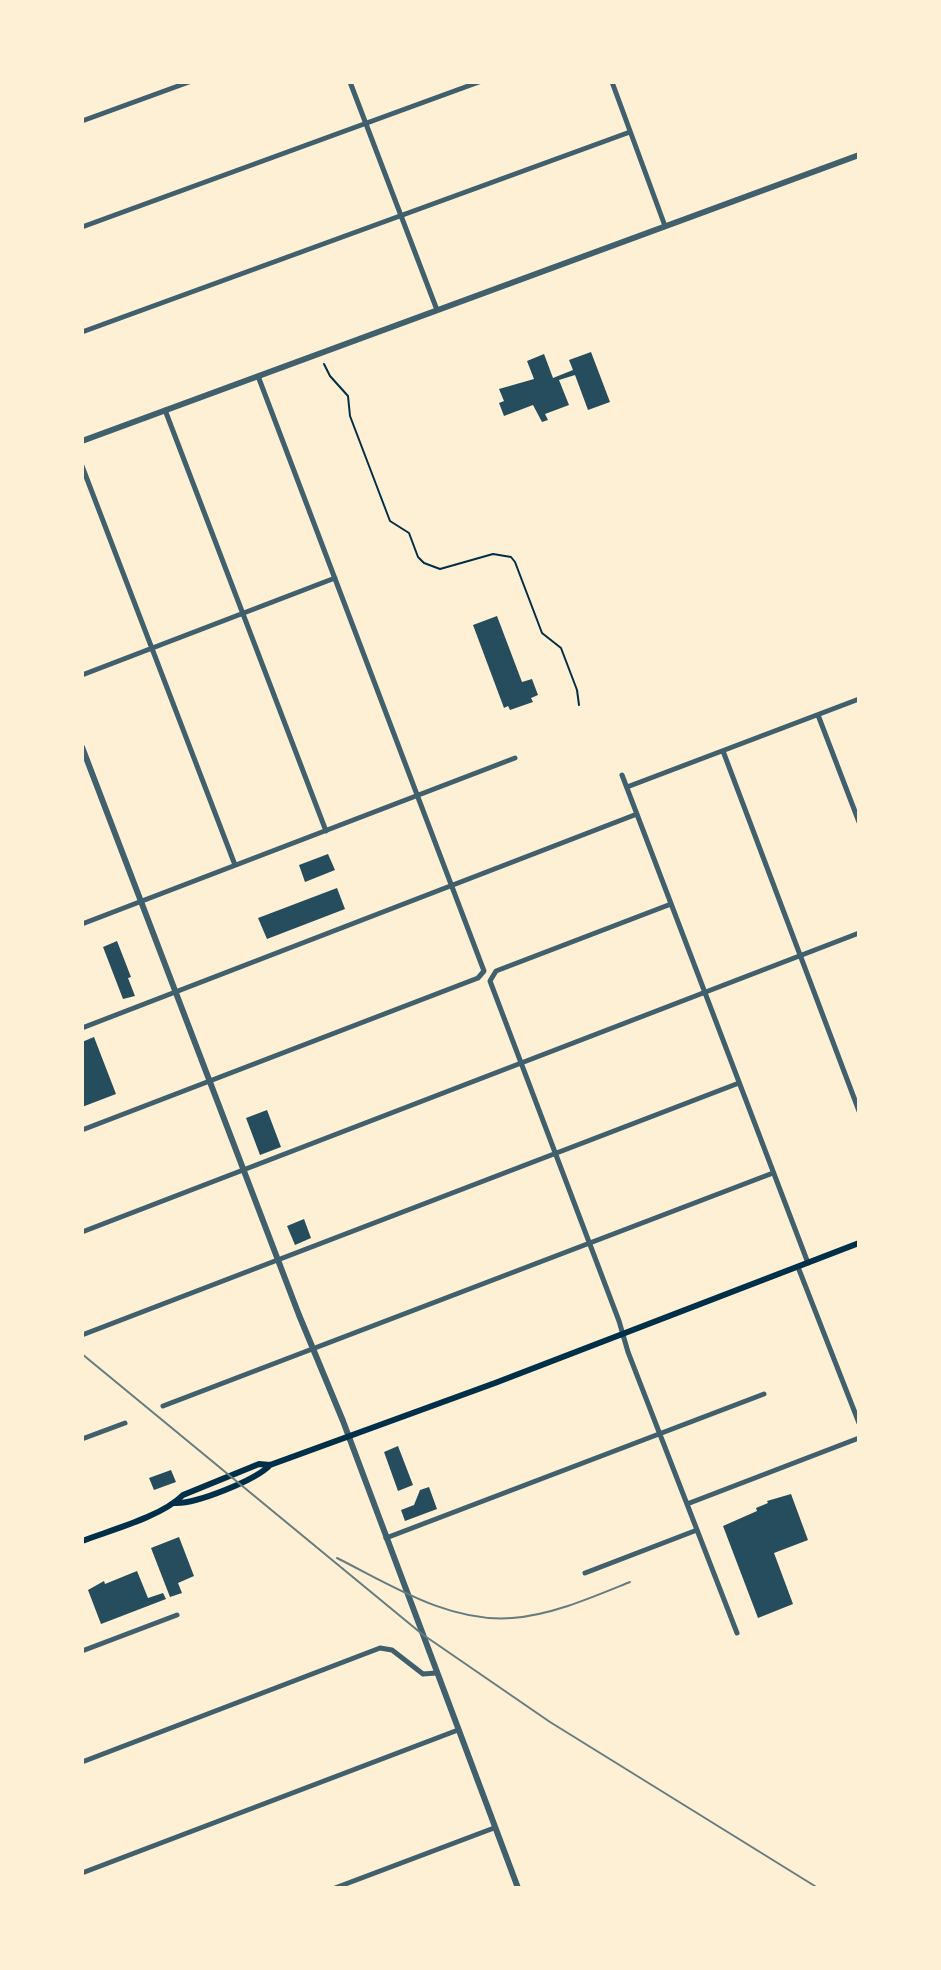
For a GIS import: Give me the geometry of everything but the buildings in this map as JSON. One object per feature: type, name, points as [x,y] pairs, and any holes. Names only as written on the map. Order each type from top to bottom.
[{"type":"main road","points":[[82,1541],[259,1464],[270,1465],[349,1436],[859,1243]]},
{"type":"street","points":[[82,121],[189,82]]},
{"type":"street","points":[[350,82],[437,310]]},
{"type":"street","points":[[82,227],[479,82]]},
{"type":"street","points":[[612,82],[665,226]]},
{"type":"street","points":[[82,332],[630,132]]},
{"type":"street","points":[[82,441],[859,155]]},
{"type":"street","points":[[82,1130],[478,978],[484,968],[258,376]]},
{"type":"street","points":[[165,410],[326,831]]},
{"type":"street","points":[[82,466],[235,865]]},
{"type":"street","points":[[82,675],[335,578]]},
{"type":"street","points":[[627,787],[859,699]]},
{"type":"street","points":[[818,714],[859,822]]},
{"type":"street","points":[[82,747],[312,1350],[349,1436],[518,1888]]},
{"type":"street","points":[[723,751],[859,1111]]},
{"type":"street","points":[[82,924],[515,758]]},
{"type":"street","points":[[622,775],[808,1263]]},
{"type":"street","points":[[82,1028],[637,814]]},
{"type":"street","points":[[671,904],[493,973],[491,984],[737,1633]]},
{"type":"street","points":[[82,1232],[859,933]]},
{"type":"street","points":[[82,1335],[739,1083]]},
{"type":"street","points":[[163,1406],[773,1173]]},
{"type":"street","points":[[798,1267],[859,1423]]},
{"type":"street","points":[[386,1538],[764,1394]]},
{"type":"street","points":[[82,1439],[125,1423]]},
{"type":"street","points":[[687,1504],[859,1438]]},
{"type":"street","points":[[585,1573],[697,1530]]},
{"type":"street","points":[[82,1651],[177,1615]]},
{"type":"street","points":[[82,1762],[384,1647],[394,1651],[423,1674],[436,1673]]},
{"type":"street","points":[[82,1873],[458,1730]]},
{"type":"street","points":[[335,1888],[494,1828]]},
{"type":"path","points":[[324,364],[348,396],[350,416],[390,521],[409,533],[418,557],[432,567],[449,567],[493,554],[511,557],[542,633],[561,648],[577,690],[579,705]]},
{"type":"railway","points":[[82,1354],[422,1634],[550,1722],[818,1888]]},
{"type":"railway","points":[[337,1558],[421,1600],[466,1615],[489,1618],[542,1613],[630,1582]]}]
